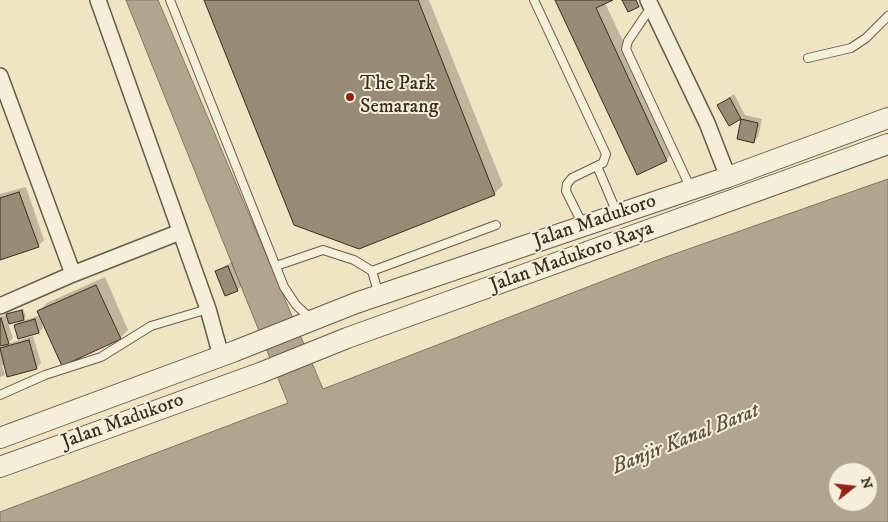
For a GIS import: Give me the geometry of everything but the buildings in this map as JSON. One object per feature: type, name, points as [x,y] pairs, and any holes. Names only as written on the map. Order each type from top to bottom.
[{"type":"street","points":[[98,0],[208,309],[235,351]]},
{"type":"street","points":[[650,4],[707,123],[736,199]]},
{"type":"street","points":[[0,76],[73,274]]},
{"type":"street","name":"Jalan Madukoro","points":[[0,438],[235,351],[379,295],[728,177],[888,118]]},
{"type":"street","name":"Jalan Madukoro Raya","points":[[253,375],[312,351],[888,144]]},
{"type":"street","points":[[0,306],[73,274],[180,232]]},
{"type":"street","name":"Jalan Madukoro","points":[[0,467],[253,375]]},
{"type":"lane","points":[[170,0],[276,266],[289,295],[306,322]]},
{"type":"lane","points":[[534,0],[606,154],[604,162],[572,178],[567,184],[566,191],[583,226]]},
{"type":"lane","points":[[650,4],[628,41],[626,49],[692,189]]},
{"type":"lane","points":[[808,58],[851,48],[866,38],[888,16]]},
{"type":"lane","points":[[597,166],[617,214]]},
{"type":"lane","points":[[372,271],[496,225]]},
{"type":"lane","points":[[276,266],[323,250],[354,260],[372,271],[379,295]]},
{"type":"lane","points":[[0,395],[44,376],[101,357],[151,326],[208,309]]},
{"type":"water","name":"Banjir Kanal Barat","points":[[126,0],[158,0],[323,389],[660,259],[888,179],[888,522],[0,522],[0,512],[288,403]]},
{"type":"place","name":"The Park Semarang","points":[[350,97]]}]
